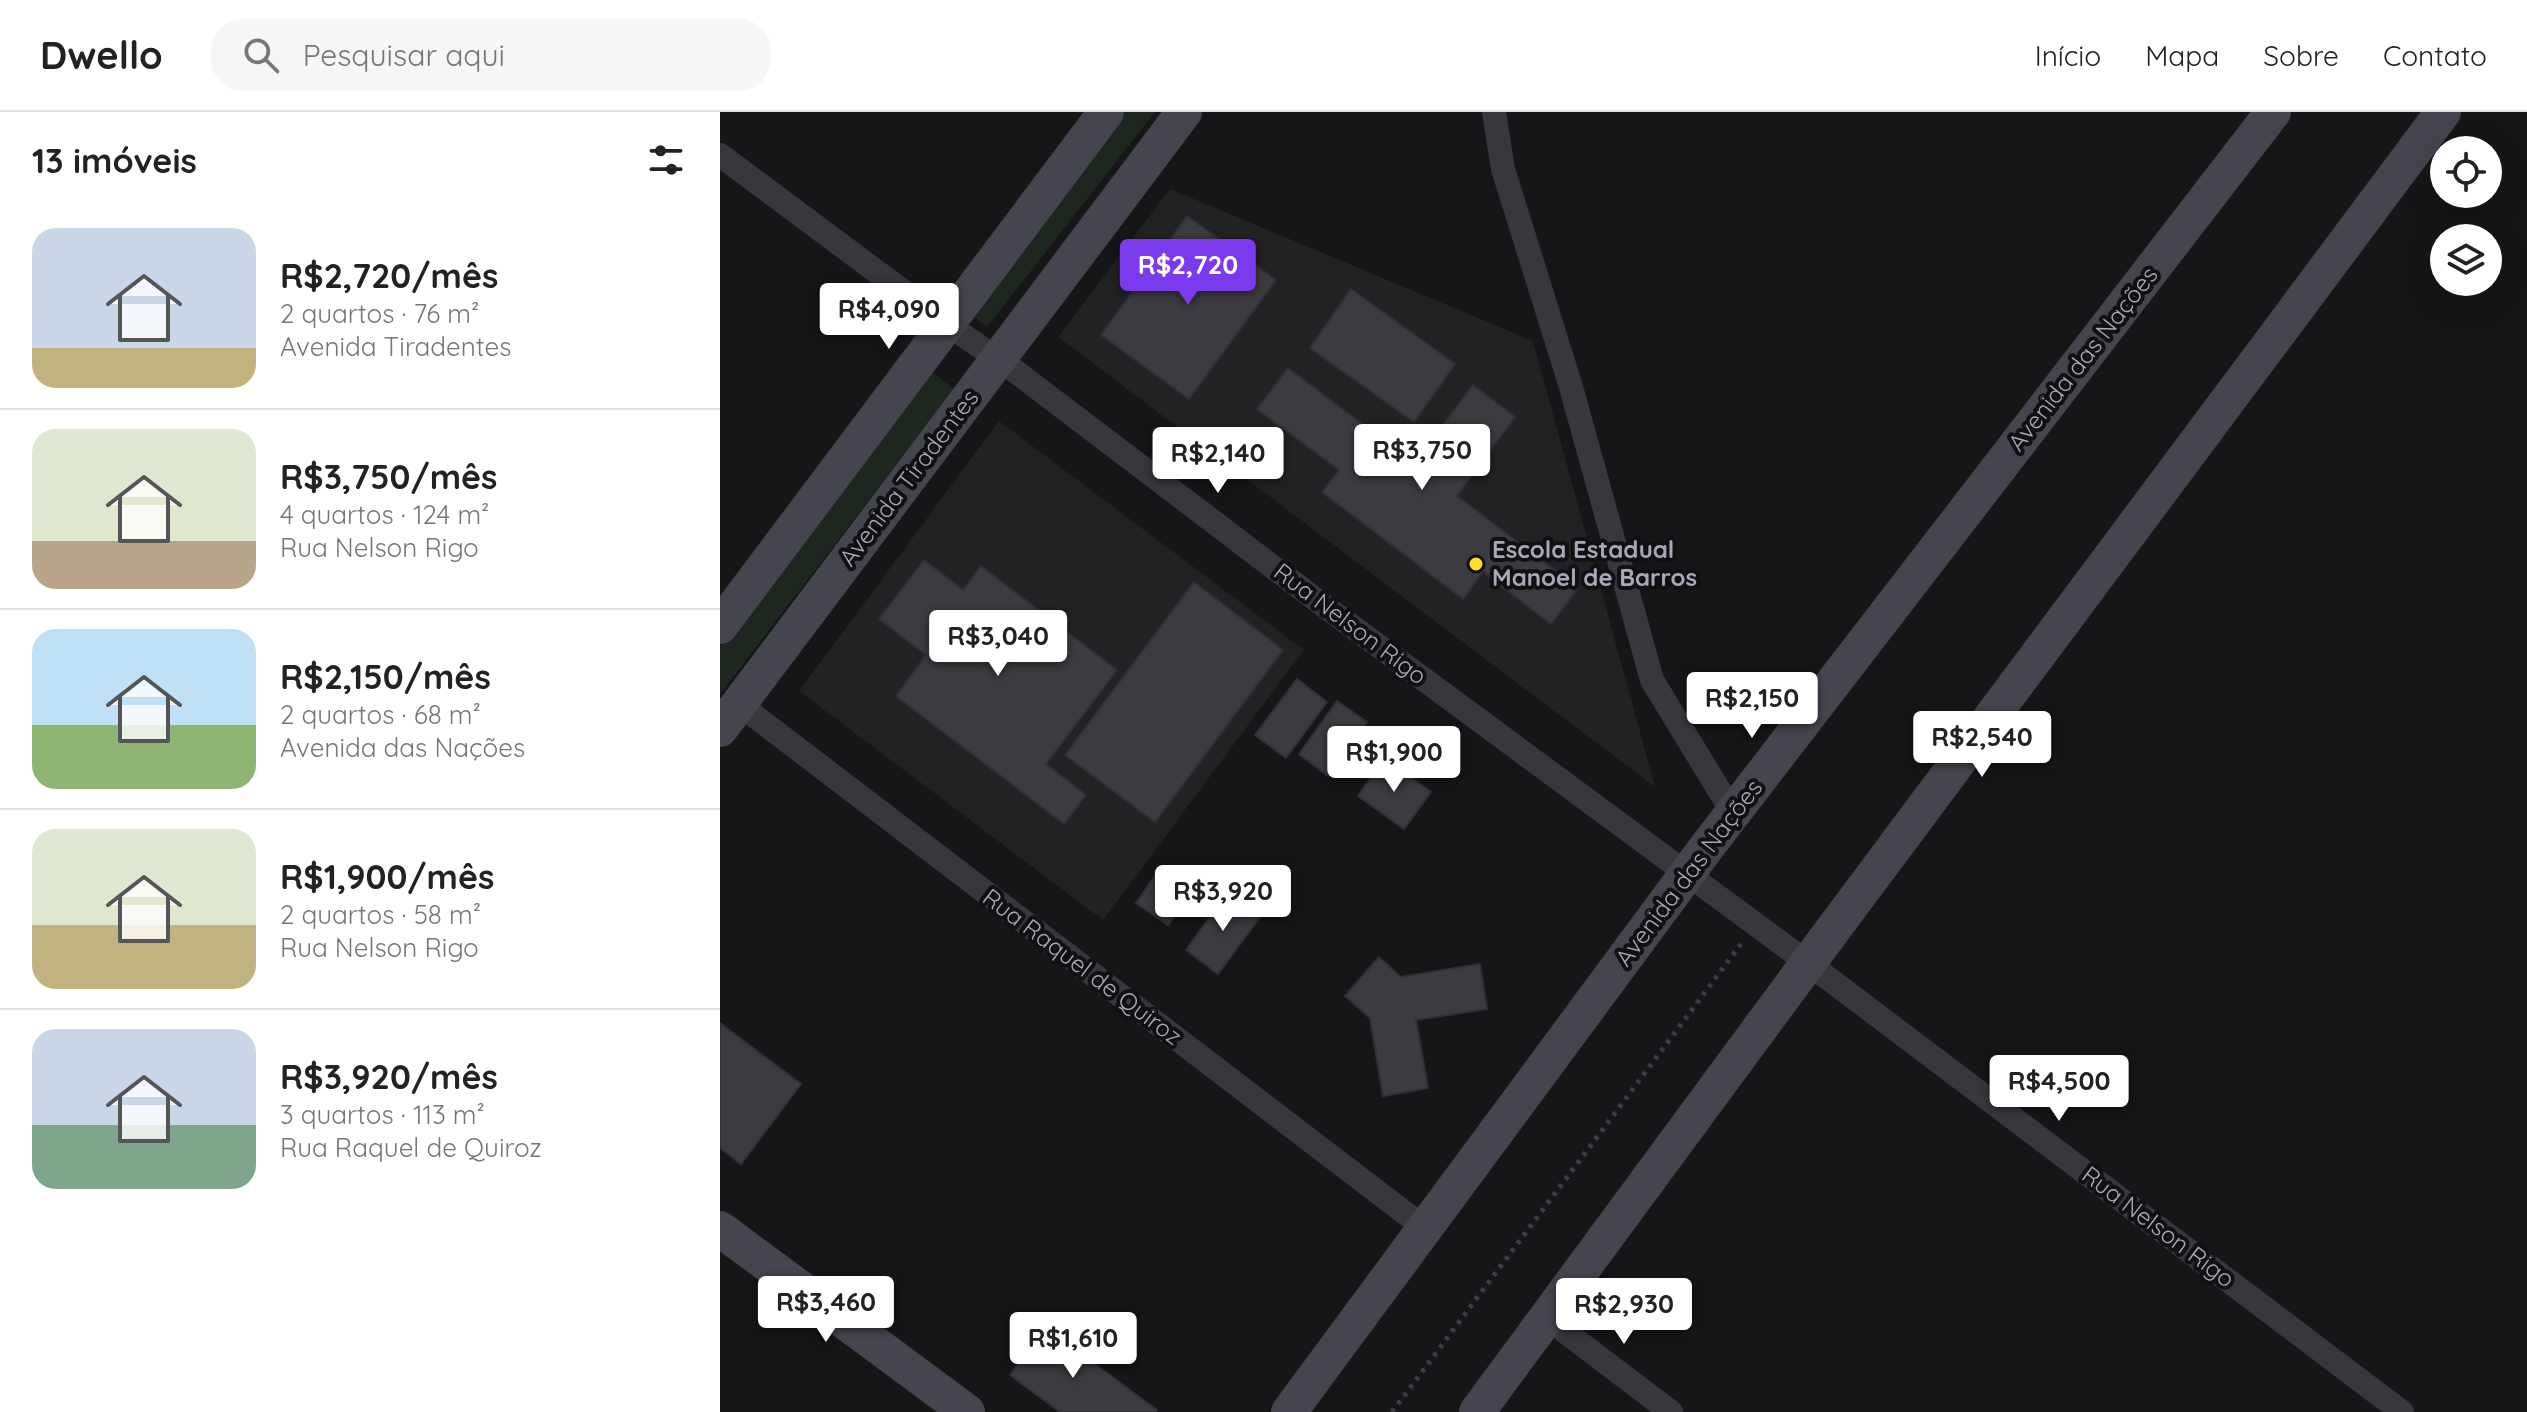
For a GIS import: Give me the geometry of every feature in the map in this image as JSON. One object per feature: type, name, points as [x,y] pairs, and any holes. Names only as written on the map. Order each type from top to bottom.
[{"type":"main road","points":[[720,626],[1106,112]]},
{"type":"main road","name":"Avenida Tiradentes","points":[[729,717],[1184,112]]},
{"type":"main road","name":"Avenida das Nações","points":[[1289,1412],[1733,813],[2273,112]]},
{"type":"main road","points":[[1477,1412],[2443,112]]},
{"type":"main road","points":[[720,1229],[967,1412]]},
{"type":"street","points":[[1494,112],[1503,169],[1571,387],[1652,680],[1733,813]]},
{"type":"street","name":"Rua Nelson Rigo","points":[[720,155],[1688,873],[2402,1412]]},
{"type":"street","name":"Rua Raquel de Quiroz","points":[[729,717],[1426,1229]]},
{"type":"street","points":[[1547,1318],[1671,1412]]},
{"type":"path","points":[[1392,1412],[1756,924]]},
{"type":"shaded area","points":[[1120,112],[1155,112],[987,327],[966,310]]},
{"type":"shaded area","name":"Escola Estadual Manoel de Barros","points":[[1170,189],[1533,341],[1655,787],[1058,337]]},
{"type":"shaded area","points":[[928,369],[954,389],[720,694],[720,647]]},
{"type":"shaded area","points":[[999,421],[1304,650],[1103,920],[799,691]]},
{"type":"building","points":[[1187,216],[1276,280],[1189,399],[1101,335]]},
{"type":"building","points":[[1351,289],[1455,364],[1414,422],[1310,348]]},
{"type":"building","points":[[1288,368],[1414,463],[1473,385],[1515,417],[1457,496],[1578,588],[1551,624],[1483,572],[1463,599],[1322,492],[1339,470],[1257,409]]},
{"type":"building","points":[[924,560],[963,590],[981,566],[1117,670],[1046,764],[1086,795],[1064,824],[896,696],[926,655],[879,619]]},
{"type":"building","points":[[1194,582],[1283,650],[1155,822],[1065,755]]},
{"type":"building","points":[[1297,679],[1327,702],[1286,758],[1255,735]]},
{"type":"building","points":[[1337,701],[1367,722],[1328,776],[1299,754]]},
{"type":"building","points":[[1384,758],[1431,792],[1404,829],[1358,796]]},
{"type":"building","points":[[1159,870],[1191,893],[1168,925],[1136,903]]},
{"type":"building","points":[[1228,892],[1260,917],[1218,974],[1186,950]]},
{"type":"building","points":[[1379,957],[1401,977],[1480,964],[1487,1009],[1416,1020],[1428,1088],[1383,1096],[1370,1018],[1345,996]]},
{"type":"building","points":[[720,1023],[801,1084],[741,1164],[720,1148]]},
{"type":"building","points":[[1045,1327],[1156,1412],[1060,1412],[1010,1375]]},
{"type":"place","name":"Escola Estadual Manoel de Barros","points":[[1476,564]]}]
